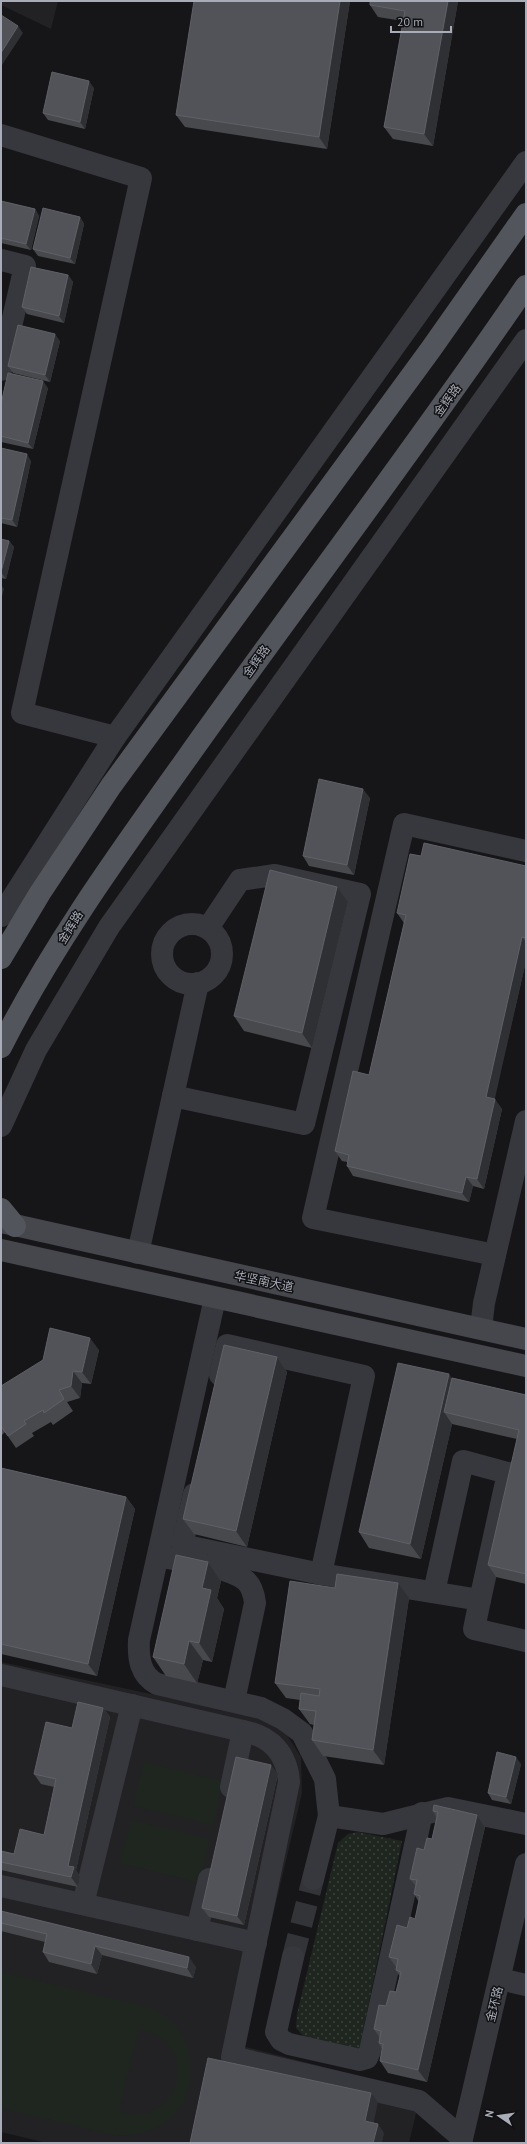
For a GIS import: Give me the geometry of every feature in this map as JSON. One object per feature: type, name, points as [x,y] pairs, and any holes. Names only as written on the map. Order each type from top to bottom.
[{"type":"main road","points":[[1,958],[40,893],[111,786],[431,349],[526,214]]},
{"type":"main road","name":"金辉路","points":[[1,1047],[74,918],[247,674],[466,374],[526,286]]},
{"type":"main road","points":[[1,1209],[8,1224]]},
{"type":"main road","name":"华坚南大道","points":[[8,1224],[526,1339]]},
{"type":"main road","points":[[1,1250],[526,1366]]},
{"type":"street","points":[[1,135],[142,178],[22,713],[115,737]]},
{"type":"street","points":[[1,916],[115,737],[526,162]]},
{"type":"street","points":[[1,260],[25,266],[1,370]]},
{"type":"street","points":[[1,1126],[36,1050],[109,927],[526,340]]},
{"type":"street","points":[[495,1255],[313,1218],[404,824],[526,851]]},
{"type":"street","points":[[173,1096],[304,1124],[360,894],[275,875],[240,880],[208,928]]},
{"type":"street","points":[[196,923],[208,928],[218,937],[222,946],[220,966],[215,974],[207,980],[188,984],[179,981],[171,975],[162,957],[163,947],[167,938],[179,927],[196,923]]},
{"type":"street","points":[[138,1253],[198,983]]},
{"type":"street","points":[[481,1328],[484,1303],[526,1121]]},
{"type":"street","points":[[215,1298],[159,1556],[139,1640],[138,1656],[143,1672],[150,1680],[157,1684],[261,1708],[283,1719],[302,1733],[325,1779],[329,1816],[313,1879]]},
{"type":"street","points":[[216,1391],[227,1345],[364,1376],[321,1574]]},
{"type":"street","points":[[434,1592],[463,1461],[508,1473],[474,1629],[526,1641]]},
{"type":"street","points":[[198,1476],[182,1545],[321,1574],[480,1600]]},
{"type":"street","points":[[159,1556],[234,1574],[246,1581],[252,1589],[255,1602],[234,1701]]},
{"type":"street","points":[[1,1675],[243,1731],[263,1737],[279,1750],[287,1765],[289,1782],[232,2057],[419,2101],[461,2140]]},
{"type":"street","points":[[83,1904],[132,1705]]},
{"type":"street","points":[[226,1808],[243,1731]]},
{"type":"street","points":[[329,1816],[383,1824],[422,1813],[448,1808],[526,1824]]},
{"type":"street","points":[[293,1957],[276,2032],[281,2040],[289,2044],[360,2060],[367,2058],[370,2051],[422,1813]]},
{"type":"street","points":[[197,1930],[213,1861]]},
{"type":"street","name":"金环路","points":[[461,2140],[526,1864]]},
{"type":"street","points":[[1,1886],[256,1943]]},
{"type":"street","points":[[500,1979],[526,1985]]},
{"type":"shaded area","points":[[1,1],[58,1],[51,29],[1,5]]},
{"type":"shaded area","points":[[1,1662],[254,1716],[271,1723],[287,1735],[301,1757],[302,1793],[242,2046],[421,2092],[409,2143],[47,2143],[1,2132]]},
{"type":"shaded area","points":[[144,1762],[223,1781],[213,1825],[133,1806]]},
{"type":"shaded area","points":[[131,1820],[210,1839],[200,1883],[120,1863]]},
{"type":"shaded area","points":[[358,1832],[402,1841],[359,2051],[305,2038],[296,2028],[297,2014],[338,1843],[348,1834]]},
{"type":"shaded area","points":[[1,1972],[142,2005],[155,2010],[167,2018],[177,2028],[184,2039],[189,2052],[191,2066],[190,2079],[187,2093],[181,2106],[168,2121],[161,2126],[143,2133],[133,2135],[114,2135],[1,2108]],"holes":[[[139,2029],[160,2037],[173,2050],[178,2066],[176,2083],[169,2098],[156,2109],[139,2114],[119,2111]]]},
{"type":"building","points":[[194,1],[340,1],[319,137],[176,115]]},
{"type":"building","points":[[370,1],[448,1],[424,134],[384,127],[405,11],[370,5]]},
{"type":"building","points":[[1,15],[18,26],[1,53]]},
{"type":"building","points":[[52,72],[89,81],[80,122],[43,113]]},
{"type":"building","points":[[1,201],[35,209],[26,244],[1,238]]},
{"type":"building","points":[[43,208],[80,217],[70,258],[33,249]]},
{"type":"building","points":[[31,267],[68,275],[59,316],[22,307]]},
{"type":"building","points":[[18,325],[55,334],[45,375],[8,366]]},
{"type":"building","points":[[8,373],[43,381],[28,443],[1,436],[1,404]]},
{"type":"building","points":[[1,448],[27,454],[12,520],[1,518]]},
{"type":"building","points":[[1,539],[9,541],[1,572]]},
{"type":"building","points":[[319,779],[363,789],[347,865],[303,856]]},
{"type":"building","points":[[424,843],[526,866],[526,938],[522,937],[486,1097],[495,1099],[477,1179],[466,1177],[462,1193],[347,1166],[349,1155],[335,1151],[353,1071],[369,1075],[406,915],[397,913],[410,854],[421,856]]},
{"type":"building","points":[[270,870],[337,887],[302,1033],[234,1016]]},
{"type":"building","points":[[50,1328],[90,1338],[82,1372],[73,1371],[71,1386],[59,1390],[64,1399],[44,1413],[43,1410],[24,1421],[26,1424],[8,1436],[1,1426],[1,1386],[43,1360]]},
{"type":"building","points":[[224,1345],[277,1357],[236,1531],[183,1519]]},
{"type":"building","points":[[398,1363],[449,1374],[410,1544],[359,1532]]},
{"type":"building","points":[[452,1378],[526,1395],[526,1574],[488,1565],[519,1430],[444,1412]]},
{"type":"building","points":[[1,1468],[126,1497],[88,1664],[1,1644]]},
{"type":"building","points":[[176,1555],[208,1562],[202,1588],[211,1590],[199,1643],[189,1641],[184,1664],[153,1657]]},
{"type":"building","points":[[337,1574],[398,1583],[373,1750],[312,1740],[316,1711],[299,1709],[301,1693],[319,1696],[320,1689],[275,1683],[290,1581],[335,1588]]},
{"type":"building","points":[[78,1702],[103,1708],[68,1866],[74,1867],[71,1877],[1,1862],[1,1851],[14,1854],[20,1829],[44,1835],[56,1779],[34,1774],[46,1722],[72,1728]]},
{"type":"building","points":[[497,1752],[516,1757],[506,1797],[488,1793]]},
{"type":"building","points":[[236,1757],[271,1765],[237,1916],[202,1908]]},
{"type":"building","points":[[434,1805],[477,1815],[418,2070],[380,2061],[383,2044],[379,2043],[381,2031],[374,2029],[379,2005],[386,2006],[390,1991],[396,1992],[401,1972],[396,1970],[398,1959],[389,1957],[397,1925],[407,1928],[410,1917],[415,1919],[420,1896],[414,1894],[417,1880],[410,1879],[417,1848],[424,1850],[427,1838],[432,1839],[438,1812],[433,1811]]},
{"type":"building","points":[[1,1911],[189,1957],[187,1968],[95,1946],[91,1964],[43,1952],[47,1934],[1,1923]]},
{"type":"building","points":[[208,2058],[371,2093],[365,2121],[378,2124],[373,2143],[190,2143]]},
{"type":"tunnel","points":[[293,1957],[313,1879]]}]
